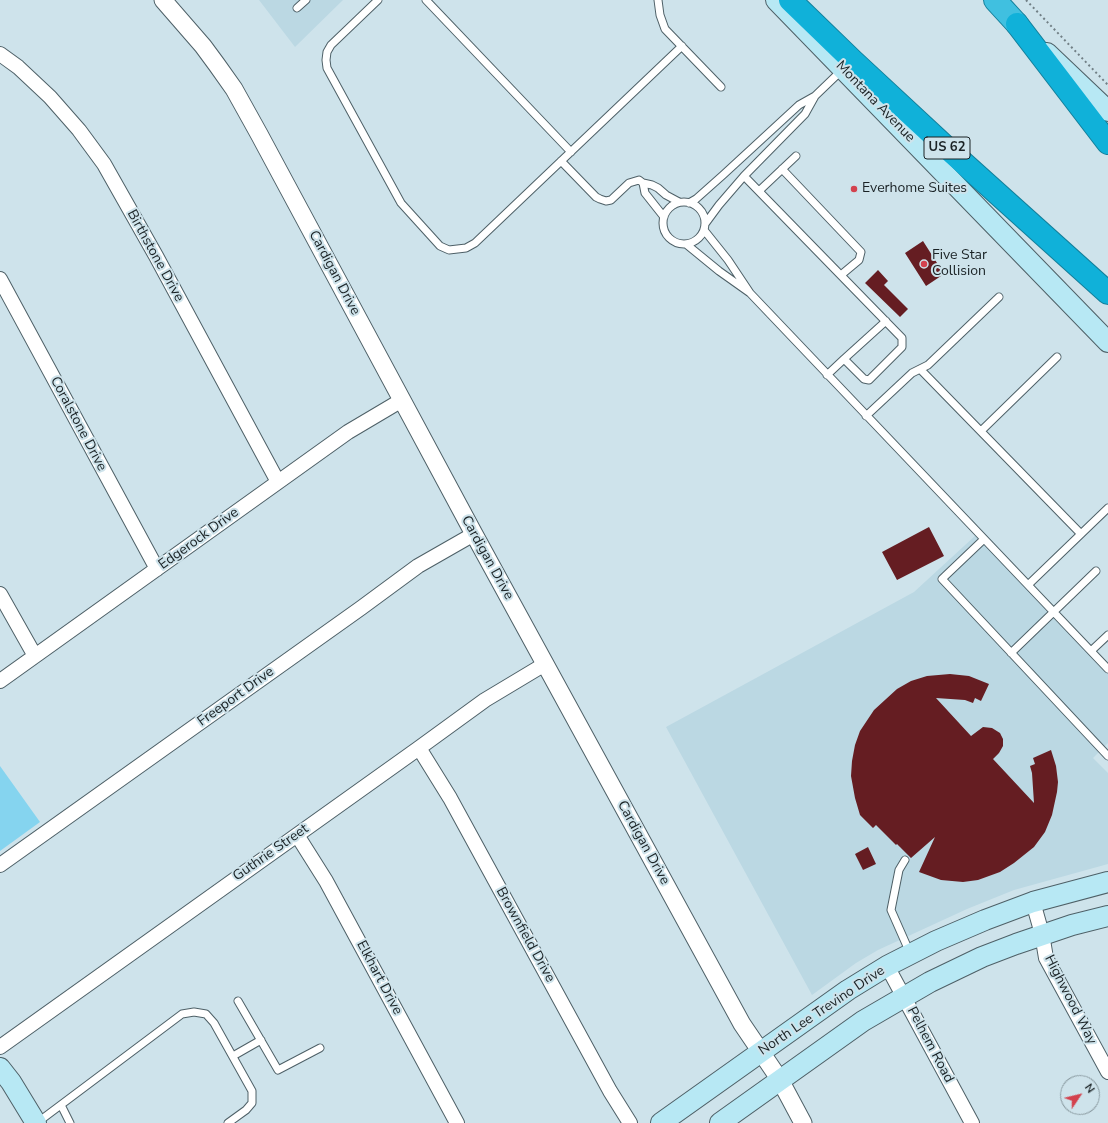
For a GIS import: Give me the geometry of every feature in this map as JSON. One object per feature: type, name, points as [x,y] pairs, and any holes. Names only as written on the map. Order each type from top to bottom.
[{"type":"highway","name":"US 62","points":[[790,0],[852,60],[1108,293]]},
{"type":"highway","points":[[995,0],[1017,24],[1108,143]]},
{"type":"main road","name":"Montana Avenue","points":[[776,0],[1108,342]]},
{"type":"main road","points":[[1017,24],[1108,111]]},
{"type":"main road","name":"North Lee Trevino Drive","points":[[661,1123],[848,990],[910,954],[978,923],[1033,902],[1108,882]]},
{"type":"main road","points":[[720,1123],[863,1020],[930,982],[982,957],[1042,934],[1108,916]]},
{"type":"main road","points":[[0,1068],[11,1082],[36,1123]]},
{"type":"street","name":"Cardigan Drive","points":[[163,0],[203,46],[234,89],[474,534],[742,1024],[780,1080],[803,1123]]},
{"type":"street","name":"Birthstone Drive","points":[[0,54],[18,67],[50,97],[79,130],[104,164],[156,256],[278,482]]},
{"type":"street","name":"Coralstone Drive","points":[[0,279],[157,569]]},
{"type":"street","name":"Edgerock Drive","points":[[0,681],[348,432],[402,400]]},
{"type":"street","name":"Freeport Drive","points":[[0,864],[418,566],[474,534]]},
{"type":"street","points":[[0,594],[20,632],[36,656]]},
{"type":"street","name":"Guthrie Street","points":[[0,1046],[485,700],[545,664]]},
{"type":"street","name":"Brownfield Drive","points":[[419,748],[450,798],[610,1091],[630,1123]]},
{"type":"street","name":"Elkhart Drive","points":[[297,835],[326,881],[457,1123]]},
{"type":"street","name":"Highwood Way","points":[[1033,902],[1042,934],[1046,958],[1108,1072]]},
{"type":"street","name":"Pelhem Road","points":[[888,966],[972,1123]]},
{"type":"lane","points":[[297,8],[306,0]]},
{"type":"lane","points":[[378,0],[331,45],[327,52],[327,68],[401,204],[440,246],[449,250],[466,248],[475,243],[682,46]]},
{"type":"lane","points":[[426,0],[570,152]]},
{"type":"lane","points":[[658,0],[660,15],[665,29],[721,87]]},
{"type":"lane","points":[[843,69],[815,96],[799,105],[696,199],[688,202],[679,202],[672,205],[667,210],[664,217],[664,231],[673,241],[686,244],[750,294],[1108,669]]},
{"type":"lane","points":[[686,244],[698,239],[704,227],[719,205],[744,176],[805,114],[815,96]]},
{"type":"lane","points":[[759,191],[796,156]]},
{"type":"lane","points":[[561,161],[600,200],[611,200],[629,183],[639,180],[643,183],[658,188],[666,195],[679,202]]},
{"type":"lane","points":[[782,169],[861,252],[859,260],[841,275]]},
{"type":"lane","points":[[744,176],[902,338],[902,347],[869,380],[864,379],[844,359]]},
{"type":"lane","points":[[643,183],[644,192],[664,217]]},
{"type":"lane","points":[[688,202],[699,208],[703,214],[704,227],[750,294]]},
{"type":"lane","points":[[866,416],[912,373],[928,365],[999,297]]},
{"type":"lane","points":[[827,375],[886,321]]},
{"type":"lane","points":[[981,431],[1057,357]]},
{"type":"lane","points":[[920,369],[1081,534]]},
{"type":"lane","points":[[1028,585],[1108,508]]},
{"type":"lane","points":[[984,539],[942,580],[1108,756]]},
{"type":"lane","points":[[1011,653],[1096,571]]},
{"type":"lane","points":[[1091,651],[1108,635]]},
{"type":"lane","points":[[905,860],[899,870],[891,910],[910,954]]},
{"type":"lane","points":[[238,1001],[278,1070],[320,1048]]},
{"type":"lane","points":[[36,1123],[182,1014],[194,1012],[206,1014],[214,1023],[252,1091],[252,1103],[246,1110],[228,1123]]},
{"type":"lane","points":[[233,1056],[261,1040]]},
{"type":"lane","points":[[61,1105],[70,1123]]},
{"type":"lane","points":[[237,1117],[241,1123]]},
{"type":"path","points":[[1026,0],[1108,85]]},
{"type":"shaded area","points":[[259,0],[343,0],[295,47]]},
{"type":"shaded area","points":[[976,535],[1108,674],[1108,743],[1093,758],[1108,773],[1108,864],[1014,890],[967,909],[878,950],[856,963],[812,995],[666,727],[914,592]]},
{"type":"shaded area","points":[[0,766],[40,822],[0,851]]},
{"type":"building","name":"Five Star Collision","points":[[923,241],[944,274],[926,286],[905,253]]},
{"type":"building","points":[[878,270],[888,281],[884,285],[908,309],[900,317],[865,283]]},
{"type":"building","points":[[929,527],[944,556],[897,580],[882,552]]},
{"type":"building","points":[[950,674],[969,676],[989,684],[981,701],[975,698],[973,703],[965,700],[936,698],[971,736],[983,727],[992,728],[1000,733],[1003,739],[1003,746],[993,759],[1034,803],[1032,773],[1030,766],[1035,764],[1033,758],[1051,750],[1056,766],[1058,782],[1052,815],[1045,832],[1034,847],[1000,872],[978,880],[963,882],[941,880],[919,872],[935,837],[911,858],[876,825],[873,828],[860,815],[851,776],[855,745],[860,731],[874,710],[897,689],[911,681],[927,676]]},
{"type":"building","points":[[868,847],[876,864],[863,870],[855,854]]},
{"type":"place","name":"Everhome Suites","points":[[854,189]]},
{"type":"place","name":"Five Star Collision","points":[[924,264]]}]
